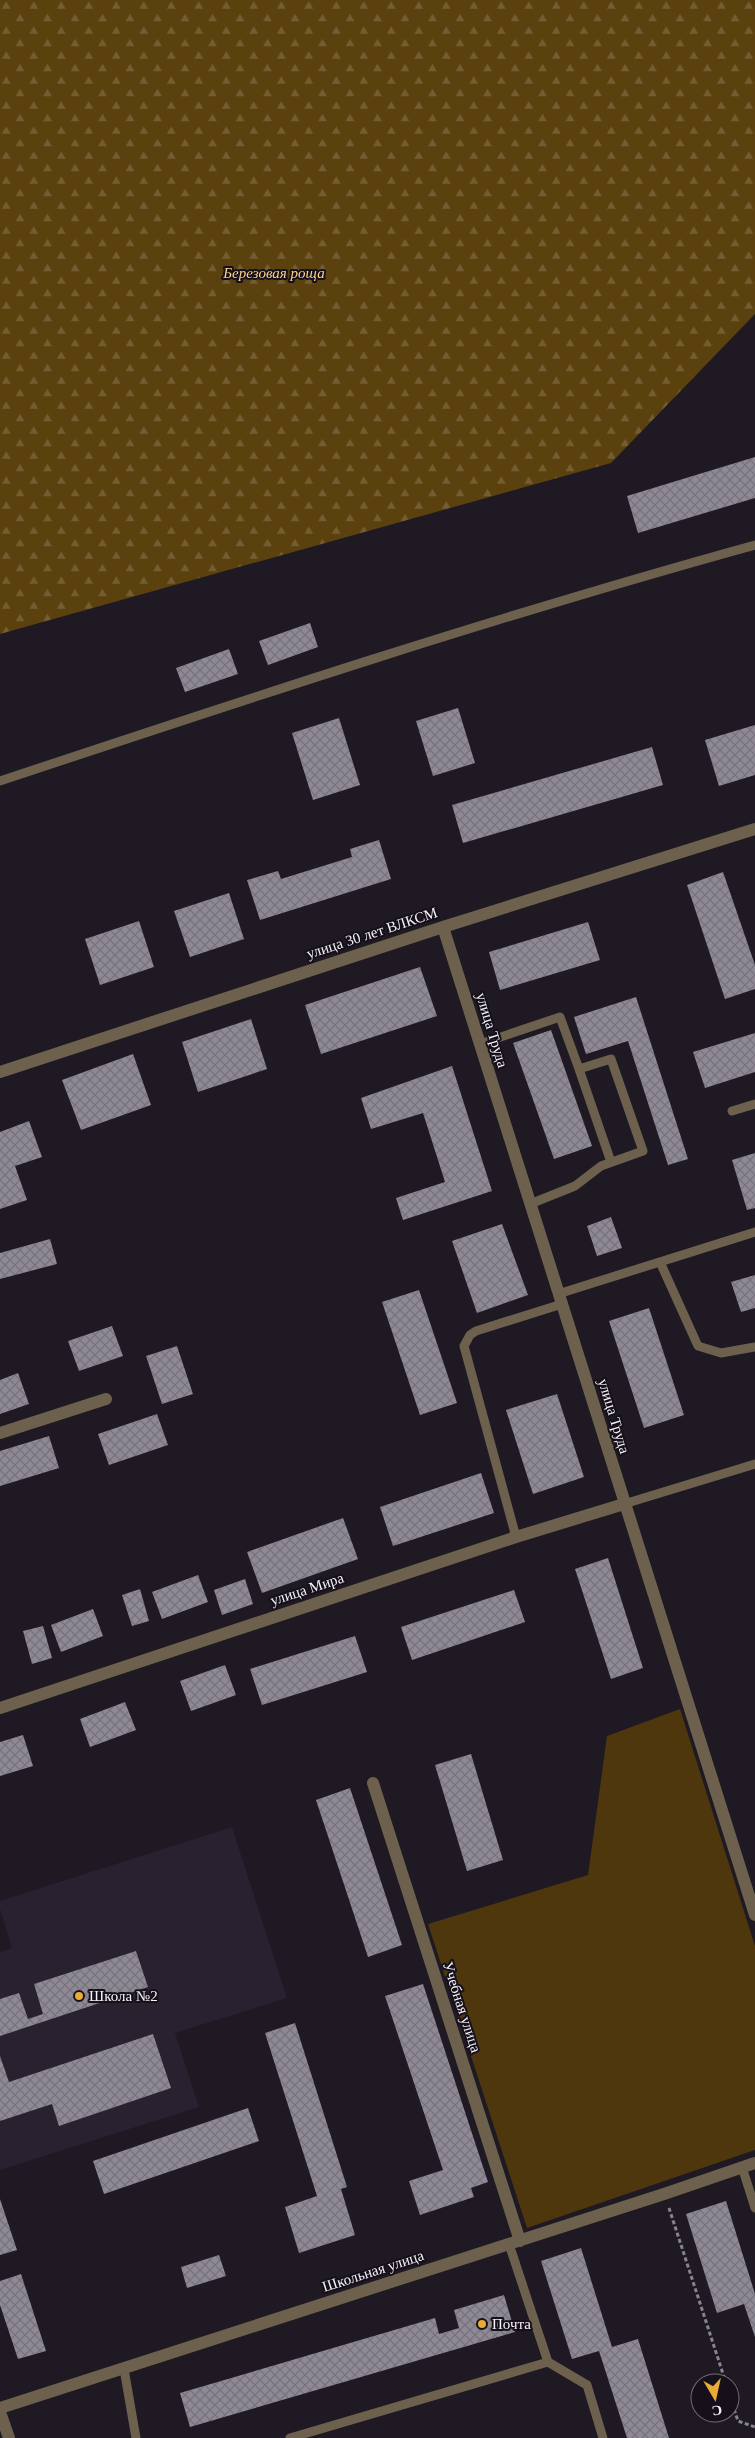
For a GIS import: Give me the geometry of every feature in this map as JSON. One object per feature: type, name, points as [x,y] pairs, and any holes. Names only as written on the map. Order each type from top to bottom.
[{"type":"street","name":"улица 30 лет ВЛКСМ","points":[[0,1072],[443,927],[755,829]]},
{"type":"street","name":"улица Труда","points":[[443,927],[755,1914]]},
{"type":"street","points":[[0,1433],[106,1399]]},
{"type":"street","name":"улица Мира","points":[[0,1708],[516,1537],[624,1504]]},
{"type":"street","name":"Учебная улица","points":[[373,1783],[515,2242]]},
{"type":"street","name":"Школьная улица","points":[[0,2410],[755,2163]]},
{"type":"street","points":[[0,2410],[9,2438]]},
{"type":"lane","points":[[0,780],[196,716],[628,580],[755,545]]},
{"type":"lane","points":[[480,1044],[560,1017],[611,1162]]},
{"type":"lane","points":[[530,1204],[575,1186],[602,1166],[643,1151],[611,1059],[579,1069]]},
{"type":"lane","points":[[732,1112],[755,1104]]},
{"type":"lane","points":[[516,1537],[464,1346],[470,1334],[660,1262],[755,1232]]},
{"type":"lane","points":[[660,1262],[698,1346],[721,1353],[755,1347]]},
{"type":"lane","points":[[624,1504],[755,1464]]},
{"type":"lane","points":[[742,2167],[755,2208]]},
{"type":"lane","points":[[515,2242],[548,2362],[587,2385],[603,2438]]},
{"type":"lane","points":[[290,2438],[548,2362]]},
{"type":"lane","points":[[124,2369],[136,2438]]},
{"type":"path","points":[[664,2194],[723,2373]]},
{"type":"path","points":[[740,2422],[755,2427]]},
{"type":"shaded area","points":[[680,1709],[755,1946],[755,2150],[527,2228],[428,1924],[588,1875],[607,1736]]},
{"type":"shaded area","points":[[232,1827],[287,1998],[175,2033],[199,2107],[0,2170],[0,1952],[12,1948],[0,1909],[0,1901]]},
{"type":"green space","name":"Березовая роща","points":[[0,0],[755,0],[755,314],[611,463],[0,634]]},
{"type":"building","points":[[755,457],[755,498],[638,533],[627,496]]},
{"type":"building","points":[[310,623],[318,647],[268,665],[259,641]]},
{"type":"building","points":[[229,649],[238,674],[185,692],[176,668]]},
{"type":"building","points":[[458,708],[475,763],[433,776],[416,721]]},
{"type":"building","points":[[339,718],[360,785],[313,800],[292,733]]},
{"type":"building","points":[[755,725],[755,775],[719,786],[705,740]]},
{"type":"building","points":[[652,747],[663,785],[463,843],[452,805]]},
{"type":"building","points":[[379,840],[391,879],[260,920],[247,880],[278,871],[281,879],[352,857],[350,849]]},
{"type":"building","points":[[723,872],[755,965],[755,989],[725,999],[687,885]]},
{"type":"building","points":[[229,893],[244,939],[190,957],[174,911]]},
{"type":"building","points":[[139,921],[154,967],[100,985],[85,939]]},
{"type":"building","points":[[588,922],[600,960],[500,990],[489,952]]},
{"type":"building","points":[[420,967],[437,1016],[321,1054],[305,1005]]},
{"type":"building","points":[[636,997],[688,1159],[668,1165],[628,1041],[586,1054],[574,1017]]},
{"type":"building","points":[[251,1019],[267,1069],[198,1092],[182,1042]]},
{"type":"building","points":[[551,1030],[592,1146],[554,1159],[513,1043]]},
{"type":"building","points":[[755,1033],[755,1072],[705,1088],[693,1052]]},
{"type":"building","points":[[133,1054],[151,1105],[81,1130],[62,1080]]},
{"type":"building","points":[[452,1066],[492,1191],[403,1220],[396,1198],[445,1182],[423,1113],[371,1129],[361,1098]]},
{"type":"building","points":[[29,1121],[42,1157],[15,1166],[27,1200],[0,1209],[0,1132]]},
{"type":"building","points":[[755,1153],[755,1208],[747,1210],[732,1160]]},
{"type":"building","points":[[611,1217],[622,1248],[597,1256],[587,1226]]},
{"type":"building","points":[[502,1224],[528,1295],[477,1313],[452,1241]]},
{"type":"building","points":[[50,1239],[57,1264],[0,1279],[0,1253]]},
{"type":"building","points":[[755,1275],[755,1308],[741,1312],[731,1282]]},
{"type":"building","points":[[419,1290],[457,1403],[420,1415],[382,1302]]},
{"type":"building","points":[[649,1308],[684,1415],[644,1428],[609,1321]]},
{"type":"building","points":[[112,1326],[123,1356],[79,1371],[68,1341]]},
{"type":"building","points":[[177,1346],[193,1394],[162,1404],[146,1356]]},
{"type":"building","points":[[18,1373],[29,1404],[0,1414],[0,1380]]},
{"type":"building","points":[[557,1394],[584,1477],[533,1494],[506,1410]]},
{"type":"building","points":[[157,1414],[168,1445],[109,1465],[98,1434]]},
{"type":"building","points":[[49,1436],[59,1468],[0,1486],[0,1451]]},
{"type":"building","points":[[481,1473],[494,1513],[393,1546],[380,1507]]},
{"type":"building","points":[[343,1518],[358,1559],[262,1593],[247,1552]]},
{"type":"building","points":[[608,1558],[643,1668],[611,1679],[575,1569]]},
{"type":"building","points":[[198,1575],[208,1602],[162,1619],[152,1592]]},
{"type":"building","points":[[245,1579],[253,1604],[222,1615],[214,1590]]},
{"type":"building","points":[[140,1589],[149,1621],[132,1626],[122,1595]]},
{"type":"building","points":[[514,1590],[525,1622],[412,1660],[401,1627]]},
{"type":"building","points":[[93,1609],[103,1636],[61,1652],[51,1625]]},
{"type":"building","points":[[43,1626],[52,1658],[32,1664],[23,1631]]},
{"type":"building","points":[[355,1636],[367,1672],[262,1705],[250,1669]]},
{"type":"building","points":[[225,1665],[236,1695],[191,1711],[180,1681]]},
{"type":"building","points":[[125,1702],[136,1730],[90,1747],[80,1719]]},
{"type":"building","points":[[23,1735],[33,1766],[0,1776],[0,1742]]},
{"type":"building","points":[[471,1754],[503,1860],[467,1871],[435,1765]]},
{"type":"building","points":[[350,1788],[402,1945],[368,1957],[316,1800]]},
{"type":"building","name":"Школа №2","points":[[136,1951],[148,1987],[0,2036],[0,1999],[19,1993],[28,2019],[43,2014],[34,1984]]},
{"type":"building","points":[[423,1984],[488,2182],[471,2188],[474,2197],[420,2215],[409,2181],[443,2170],[385,1996]]},
{"type":"building","points":[[295,2023],[347,2187],[341,2189],[355,2235],[299,2253],[285,2207],[317,2196],[265,2033]]},
{"type":"building","points":[[153,2034],[171,2088],[59,2126],[52,2104],[0,2121],[0,2056],[9,2082]]},
{"type":"building","points":[[248,2108],[259,2141],[104,2194],[93,2161]]},
{"type":"building","points":[[0,2199],[17,2250],[0,2255]]},
{"type":"building","points":[[726,2201],[755,2294],[755,2337],[744,2304],[717,2313],[686,2214]]},
{"type":"building","points":[[581,2248],[612,2347],[638,2339],[669,2438],[627,2438],[599,2351],[572,2359],[541,2261]]},
{"type":"building","points":[[219,2255],[226,2276],[187,2288],[181,2267]]},
{"type":"building","points":[[21,2274],[46,2351],[18,2359],[0,2305],[0,2281]]},
{"type":"building","points":[[504,2295],[515,2332],[190,2427],[180,2393],[435,2318],[439,2334],[459,2328],[454,2310]]},
{"type":"place","name":"Школа №2","points":[[79,1996]]},
{"type":"place","name":"Почта","points":[[482,2324]]}]
